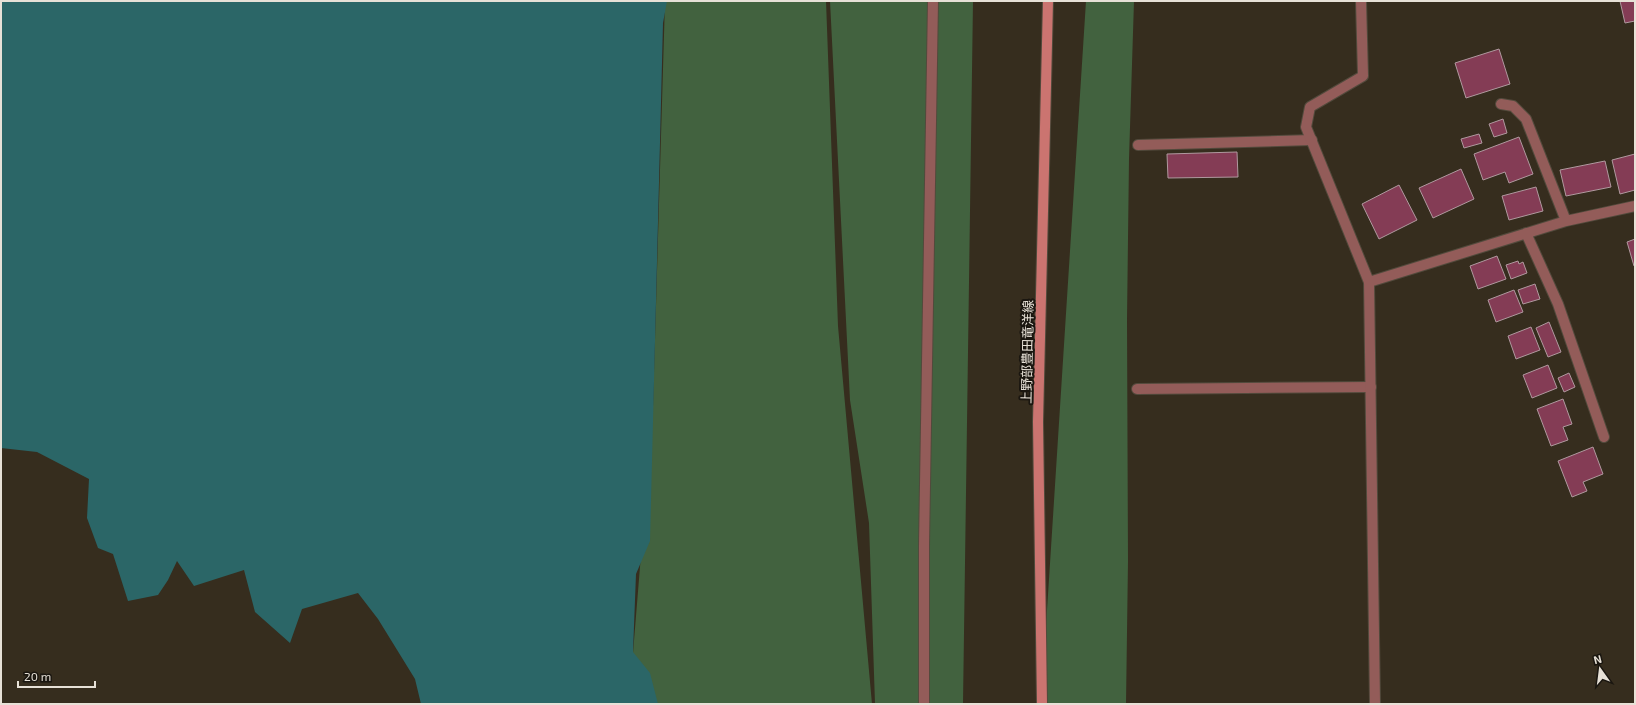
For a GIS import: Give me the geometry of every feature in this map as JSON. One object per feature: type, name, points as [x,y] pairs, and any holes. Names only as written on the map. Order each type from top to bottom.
[{"type":"main road","name":"上野部豊田竜洋線","points":[[1042,704],[1038,422],[1048,1]]},
{"type":"street","points":[[924,704],[924,538],[934,1]]},
{"type":"street","points":[[1362,1],[1363,76],[1310,107],[1306,127],[1369,282],[1375,704]]},
{"type":"street","points":[[1500,104],[1513,106],[1526,119],[1566,221]]},
{"type":"street","points":[[1138,145],[1312,140]]},
{"type":"street","points":[[1369,282],[1566,221],[1635,206]]},
{"type":"street","points":[[1526,233],[1558,304],[1604,437]]},
{"type":"street","points":[[1137,389],[1371,387]]},
{"type":"green space","points":[[665,1],[826,1],[838,326],[872,704],[651,704],[633,653],[653,407]]},
{"type":"green space","points":[[830,1],[973,1],[963,704],[875,704],[869,523],[850,400]]},
{"type":"green space","points":[[1086,1],[1134,1],[1129,159],[1127,320],[1128,561],[1126,704],[1041,704]]},
{"type":"water","points":[[1,1],[667,1],[663,23],[650,541],[636,574],[633,652],[650,673],[658,704],[421,704],[415,679],[378,619],[358,593],[302,609],[290,643],[255,612],[244,570],[194,586],[177,561],[168,580],[158,595],[128,601],[113,554],[98,548],[87,518],[89,479],[37,452],[1,448]]},
{"type":"building","points":[[1620,1],[1635,1],[1635,21],[1625,23]]},
{"type":"building","points":[[1499,49],[1510,84],[1466,98],[1455,63]]},
{"type":"building","points":[[1503,119],[1507,133],[1494,137],[1489,124]]},
{"type":"building","points":[[1479,134],[1482,143],[1464,148],[1461,139]]},
{"type":"building","points":[[1519,137],[1533,174],[1509,183],[1505,172],[1483,180],[1474,154]]},
{"type":"building","points":[[1237,152],[1238,177],[1168,178],[1167,154]]},
{"type":"building","points":[[1635,154],[1635,190],[1620,194],[1612,160]]},
{"type":"building","points":[[1605,161],[1611,187],[1566,196],[1560,170]]},
{"type":"building","points":[[1461,169],[1474,199],[1433,218],[1419,188]]},
{"type":"building","points":[[1399,185],[1417,220],[1379,239],[1362,204]]},
{"type":"building","points":[[1536,187],[1543,211],[1509,220],[1502,196]]},
{"type":"building","points":[[1635,239],[1635,266],[1634,266],[1627,242]]},
{"type":"building","points":[[1497,256],[1506,279],[1478,289],[1470,266]]},
{"type":"building","points":[[1518,261],[1519,264],[1523,262],[1527,273],[1511,279],[1506,265]]},
{"type":"building","points":[[1535,284],[1540,299],[1523,304],[1518,290]]},
{"type":"building","points":[[1514,290],[1523,312],[1496,322],[1488,300]]},
{"type":"building","points":[[1549,322],[1561,352],[1548,357],[1536,328]]},
{"type":"building","points":[[1531,327],[1540,350],[1516,359],[1508,336]]},
{"type":"building","points":[[1548,365],[1557,388],[1532,398],[1523,375]]},
{"type":"building","points":[[1569,373],[1575,387],[1564,392],[1558,378]]},
{"type":"building","points":[[1563,399],[1572,424],[1563,427],[1568,440],[1551,446],[1537,409]]},
{"type":"building","points":[[1593,447],[1603,474],[1583,482],[1587,491],[1572,497],[1558,461]]}]
